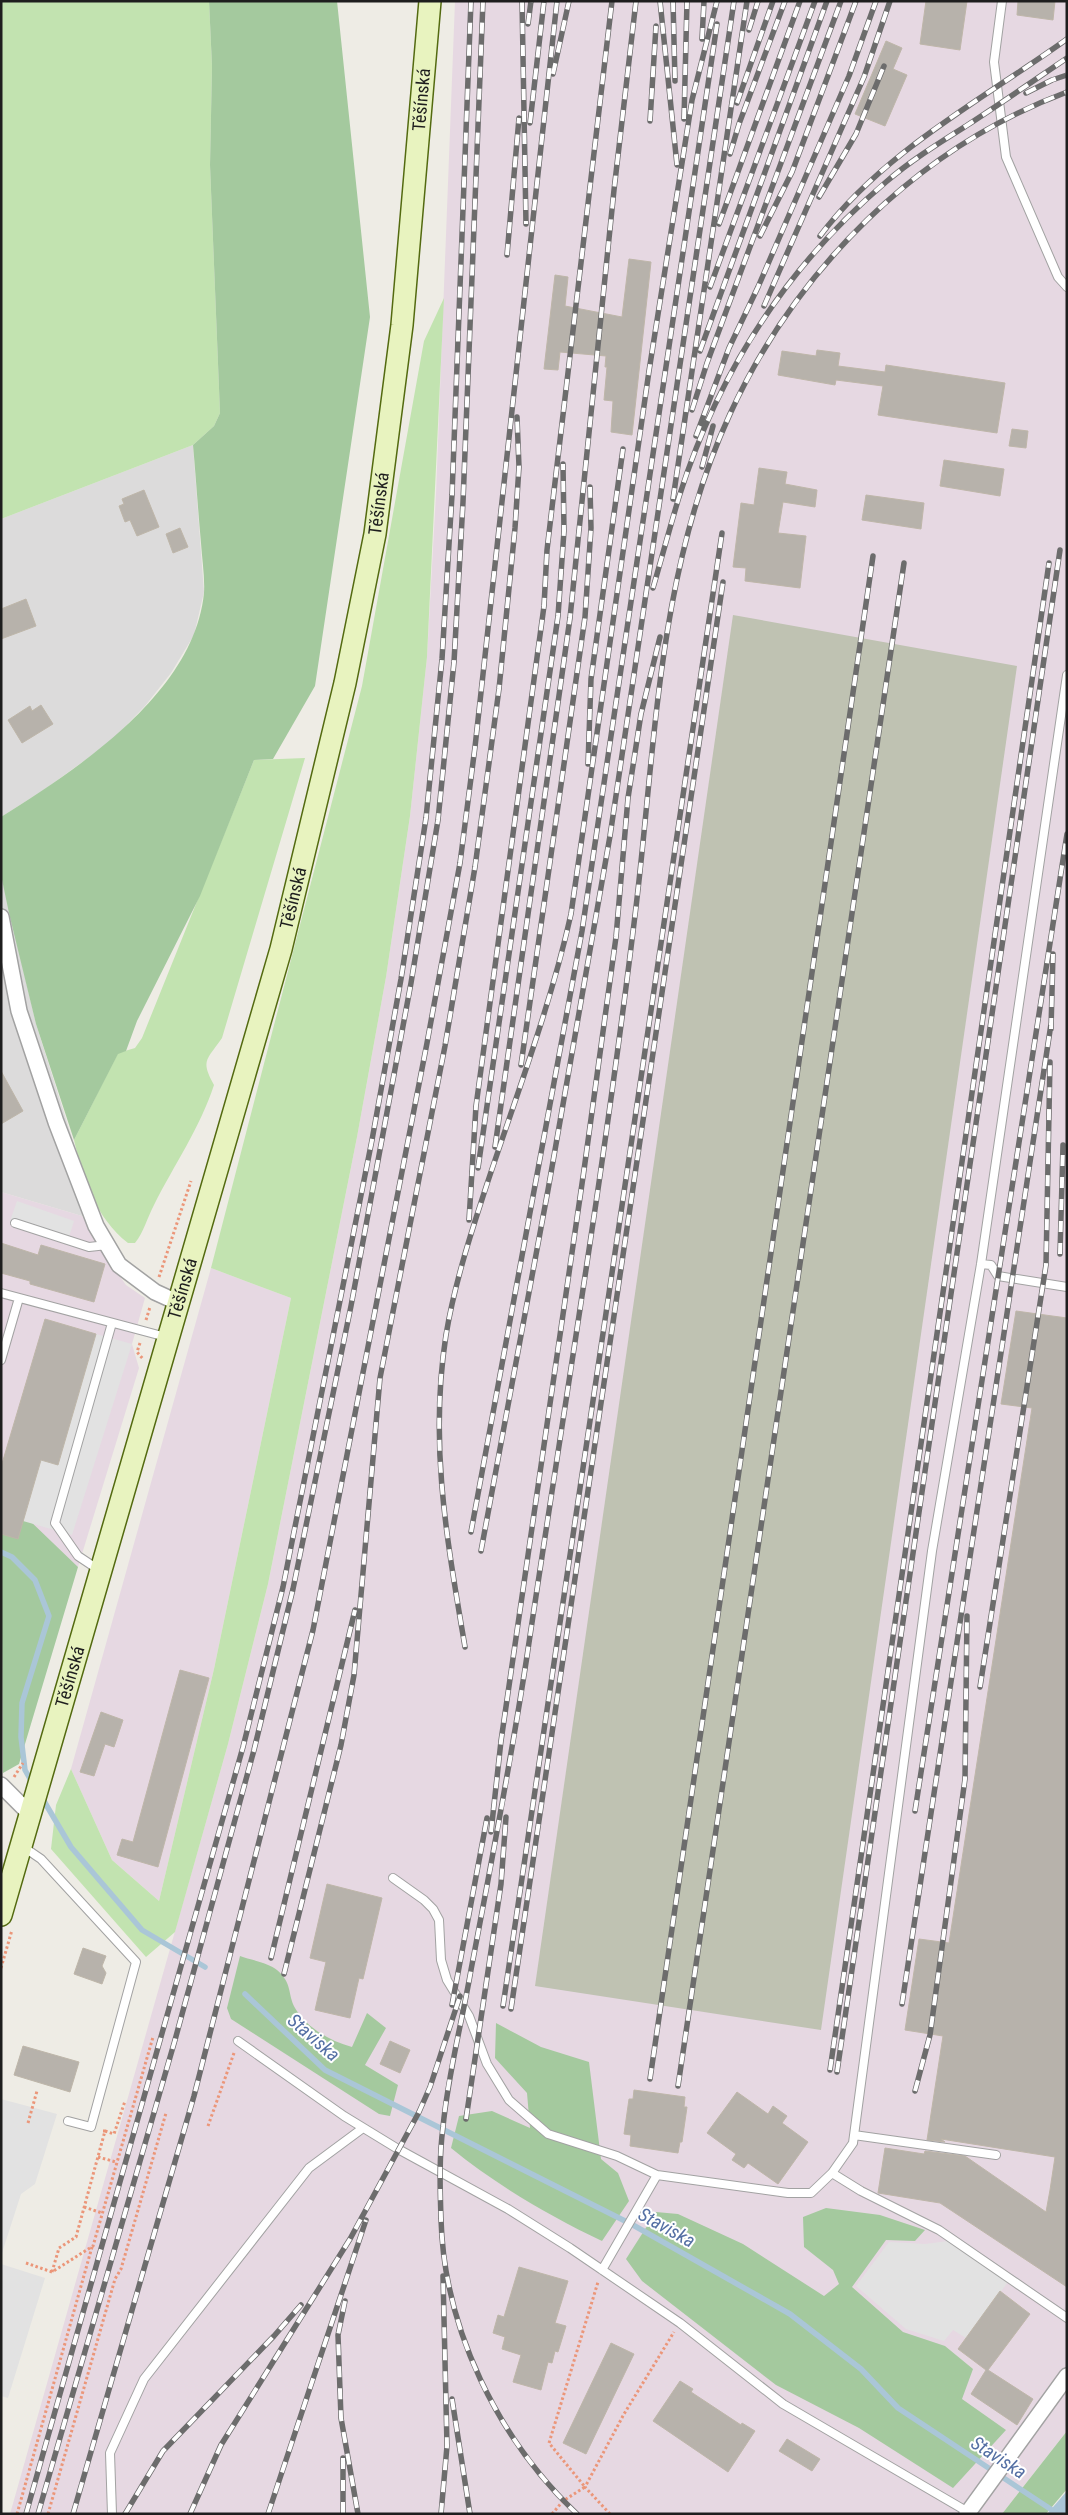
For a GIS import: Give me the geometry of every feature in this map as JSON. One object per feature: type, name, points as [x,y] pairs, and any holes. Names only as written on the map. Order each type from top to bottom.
[{"type":"main road","name":"Těšínská","points":[[1,1915],[168,1338],[180,1303],[280,948],[345,683],[375,534],[402,325],[430,1]]},
{"type":"street","points":[[1,917],[19,1012],[56,1122],[96,1226],[119,1266],[154,1292],[180,1303]]},
{"type":"street","points":[[1,1785],[30,1814]]},
{"type":"street","points":[[968,2513],[1067,2376]]},
{"type":"lane","points":[[1002,1],[994,62],[1006,157],[1058,277],[1067,287]]},
{"type":"lane","points":[[393,1878],[424,1900],[436,1914],[442,1941],[442,1960],[447,1980],[469,2016],[488,2064],[509,2100],[548,2134],[617,2156],[657,2175],[788,2193],[811,2193],[832,2173],[853,2143],[932,1551],[981,1264],[1067,675]]},
{"type":"lane","points":[[15,1223],[88,1247],[107,1245]]},
{"type":"lane","points":[[981,1264],[991,1266],[998,1276],[1067,1288]]},
{"type":"lane","points":[[1,1293],[168,1338]]},
{"type":"lane","points":[[1,1360],[19,1298]]},
{"type":"lane","points":[[100,1571],[78,1556],[55,1523],[112,1323]]},
{"type":"lane","points":[[21,1845],[41,1860],[136,1962],[91,2127],[68,2121]]},
{"type":"lane","points":[[238,2041],[363,2128],[508,2209],[602,2270],[680,2323],[783,2404],[968,2513]]},
{"type":"lane","points":[[112,2514],[110,2452],[144,2379],[309,2168],[363,2128]]},
{"type":"lane","points":[[854,2135],[996,2155]]},
{"type":"lane","points":[[832,2173],[861,2191],[939,2230],[1067,2318]]},
{"type":"lane","points":[[602,2270],[657,2175]]},
{"type":"path","points":[[154,1292],[194,1172]]},
{"type":"path","points":[[17,2514],[153,2037]]},
{"type":"path","points":[[208,2126],[233,2052],[241,2058]]},
{"type":"path","points":[[28,2123],[37,2091]]},
{"type":"path","points":[[91,2127],[114,2134],[125,2102]]},
{"type":"path","points":[[48,2514],[115,2279],[121,2269],[166,2113]]},
{"type":"path","points":[[52,2272],[59,2248],[76,2237],[105,2131]]},
{"type":"path","points":[[98,2157],[116,2162]]},
{"type":"path","points":[[84,2207],[102,2213]]},
{"type":"path","points":[[52,2272],[93,2246]]},
{"type":"path","points":[[26,2263],[52,2272]]},
{"type":"path","points":[[602,2270],[548,2443],[610,2514]]},
{"type":"path","points":[[552,2514],[563,2501],[585,2487],[624,2414],[680,2323]]},
{"type":"shaded area","points":[[455,1],[1067,1],[1067,2431],[1002,2514],[10,2514],[228,1744],[268,1584],[357,1137],[386,977],[410,816],[427,657],[436,494]]},
{"type":"shaded area","points":[[193,445],[204,592],[194,635],[171,673],[145,706],[110,742],[45,789],[1,817],[1,519]]},
{"type":"shaded area","points":[[733,615],[1017,666],[821,2030],[535,1986]]},
{"type":"shaded area","points":[[1,875],[36,1024],[78,1157],[99,1212],[82,1216],[1,1192]]},
{"type":"shaded area","points":[[1,1192],[82,1216],[126,1285],[145,1298],[132,1344],[139,1368],[78,1567],[1,1542]]},
{"type":"shaded area","points":[[17,1201],[74,1221],[68,1240],[10,1221]]},
{"type":"shaded area","points":[[211,1268],[291,1298],[214,1669],[159,1901],[112,1860],[71,1769]]},
{"type":"shaded area","points":[[96,1334],[132,1344],[72,1535],[23,1521],[41,1460],[58,1464]]},
{"type":"shaded area","points":[[1,2099],[57,2114],[35,2184],[21,2194],[1,2256]]},
{"type":"shaded area","points":[[948,2241],[1008,2282],[966,2338],[953,2330],[944,2341],[906,2329],[856,2286],[889,2242],[925,2244]]},
{"type":"shaded area","points":[[1,2264],[45,2278],[8,2398],[1,2396]]},
{"type":"green space","points":[[1,1],[209,1],[212,66],[210,165],[220,413],[214,426],[193,445],[1,519]]},
{"type":"green space","points":[[209,1],[337,1],[370,317],[315,686],[273,759],[254,760],[200,896],[137,1021],[126,1051],[118,1054],[74,1140],[36,1024],[9,913],[1,875],[1,817],[97,751],[128,724],[156,695],[179,663],[196,629],[204,593],[204,574],[193,445],[214,426],[220,413],[210,165],[212,66]]},
{"type":"green space","points":[[444,298],[427,657],[410,816],[386,977],[357,1137],[268,1584],[228,1744],[175,1932],[146,1957],[51,1849],[56,1805],[71,1769],[112,1860],[159,1901],[214,1669],[291,1298],[211,1268],[362,686],[424,341]]},
{"type":"green space","points":[[305,758],[222,1038],[207,1060],[207,1070],[214,1085],[202,1116],[154,1205],[141,1234],[135,1243],[128,1243],[107,1222],[92,1197],[74,1140],[118,1053],[135,1048],[142,1038],[254,760]]},
{"type":"green space","points":[[1,1493],[78,1567],[19,1764],[3,1773]]},
{"type":"green space","points":[[240,1956],[277,1970],[285,1980],[295,2008],[300,2015],[313,2028],[327,2037],[352,2047],[367,2013],[386,2028],[365,2065],[398,2085],[390,2116],[379,2114],[231,2019],[227,2008]]},
{"type":"green space","points":[[496,2023],[541,2047],[589,2062],[601,2159],[618,2173],[629,2201],[602,2241],[524,2199],[486,2175],[451,2148],[459,2116],[492,2111],[530,2128],[527,2093],[495,2058]]},
{"type":"green space","points":[[826,2208],[880,2215],[925,2230],[915,2241],[886,2240],[852,2287],[903,2332],[945,2346],[973,2369],[962,2399],[1006,2430],[953,2488],[859,2428],[776,2385],[642,2281],[626,2259],[656,2212],[678,2214],[743,2244],[824,2296],[839,2284],[833,2270],[804,2247],[803,2217]]},
{"type":"green space","points":[[1067,2431],[1067,2489],[1046,2514],[1002,2514]]},
{"type":"water","points":[[1067,2491],[1067,2514],[1047,2514]]},
{"type":"building","points":[[926,1],[967,1],[960,50],[920,44]]},
{"type":"building","points":[[1018,1],[1055,1],[1053,20],[1017,15]]},
{"type":"building","points":[[886,41],[902,48],[893,69],[907,75],[885,126],[855,114]]},
{"type":"building","points":[[629,259],[651,262],[632,435],[611,432],[613,401],[604,400],[606,356],[560,352],[558,370],[544,369],[555,275],[568,277],[565,306],[622,317]]},
{"type":"building","points":[[817,350],[840,353],[838,366],[885,372],[886,365],[1005,383],[997,433],[878,415],[883,386],[836,380],[835,385],[778,375],[782,351],[816,356]]},
{"type":"building","points":[[1012,429],[1028,431],[1026,448],[1009,446]]},
{"type":"building","points":[[944,460],[1004,469],[1000,496],[940,486]]},
{"type":"building","points":[[759,468],[787,472],[785,484],[817,490],[815,507],[783,502],[778,533],[806,536],[800,588],[745,581],[746,568],[733,567],[741,503],[754,505]]},
{"type":"building","points":[[144,490],[159,527],[137,536],[130,520],[125,522],[119,506],[124,504],[122,499]]},
{"type":"building","points":[[866,495],[924,503],[921,529],[862,520]]},
{"type":"building","points":[[180,528],[188,547],[173,553],[166,534]]},
{"type":"building","points":[[26,599],[36,626],[1,639],[1,609]]},
{"type":"building","points":[[41,705],[53,724],[22,743],[8,720],[30,706],[32,711]]},
{"type":"building","points":[[1,1071],[23,1111],[1,1124]]},
{"type":"building","points":[[1,1243],[38,1255],[41,1245],[105,1264],[94,1302],[30,1284],[30,1281],[1,1273]]},
{"type":"building","points":[[1016,1311],[1067,1318],[1067,2287],[940,2203],[878,2193],[885,2148],[924,2154],[925,2151],[965,2156],[1046,2212],[1050,2190],[1055,2157],[941,2139],[945,2142],[927,2140],[943,2036],[905,2030],[919,1939],[949,1943],[1032,1408],[1001,1404]]},
{"type":"building","points":[[45,1319],[96,1334],[58,1465],[41,1460],[18,1539],[1,1534],[1,1467]]},
{"type":"building","points":[[180,1670],[209,1678],[158,1867],[117,1855],[122,1839],[133,1842]]},
{"type":"building","points":[[101,1712],[123,1720],[114,1747],[105,1744],[94,1776],[80,1772]]},
{"type":"building","points":[[327,1884],[382,1898],[363,1979],[359,1978],[350,2018],[315,2010],[326,1962],[310,1958]]},
{"type":"building","points":[[83,1948],[106,1956],[102,1966],[106,1973],[102,1984],[74,1974]]},
{"type":"building","points":[[390,2041],[410,2050],[400,2073],[380,2064]]},
{"type":"building","points":[[23,2046],[79,2062],[70,2092],[14,2075]]},
{"type":"building","points":[[634,2090],[685,2097],[684,2107],[687,2107],[682,2142],[680,2142],[678,2153],[630,2146],[631,2135],[624,2134],[629,2099],[633,2099]]},
{"type":"building","points":[[737,2092],[768,2114],[773,2106],[787,2116],[782,2123],[808,2142],[778,2184],[748,2163],[744,2168],[732,2160],[736,2154],[707,2133]]},
{"type":"building","points":[[519,2267],[568,2281],[555,2323],[566,2326],[558,2352],[555,2351],[552,2363],[548,2362],[541,2390],[513,2382],[521,2355],[502,2349],[505,2337],[493,2333],[498,2315],[504,2317]]},
{"type":"building","points":[[1000,2291],[1030,2314],[988,2370],[1033,2399],[1017,2425],[971,2394],[986,2370],[958,2349]]},
{"type":"building","points":[[611,2343],[634,2354],[586,2454],[563,2443]]},
{"type":"building","points":[[680,2381],[693,2389],[691,2392],[741,2425],[742,2423],[755,2431],[728,2472],[653,2421]]},
{"type":"building","points":[[787,2439],[820,2459],[812,2471],[779,2451]]},
{"type":"waterway","name":"Staviska","points":[[1,1552],[12,1557],[35,1580],[49,1616],[22,1703],[21,1737],[25,1770],[33,1784]]},
{"type":"waterway","name":"Staviska","points":[[41,1796],[71,1847],[142,1930],[205,1967]]},
{"type":"waterway","name":"Staviska","points":[[245,1994],[325,2070],[633,2225],[790,2314],[861,2369],[898,2408],[1058,2514]]},
{"type":"railway","points":[[26,2514],[243,1747],[283,1587],[372,1140],[401,979],[426,818],[442,659],[452,495],[471,1]]},
{"type":"railway","points":[[38,2514],[175,2040],[254,1750],[293,1589],[351,1306],[411,983],[438,820],[454,662],[463,502],[483,1]]},
{"type":"railway","points":[[522,1],[526,224]]},
{"type":"railway","points":[[528,24],[531,1]]},
{"type":"railway","points":[[530,123],[544,1]]},
{"type":"railway","points":[[73,2514],[194,2096],[313,1630],[427,1043],[460,863],[475,747],[557,1]]},
{"type":"railway","points":[[553,74],[569,1]]},
{"type":"railway","points":[[469,1220],[476,1106],[544,606],[547,550],[612,1]]},
{"type":"railway","points":[[495,1147],[570,618],[614,190],[636,1]]},
{"type":"railway","points":[[660,1],[677,165]]},
{"type":"railway","points":[[673,1],[675,81]]},
{"type":"railway","points":[[684,119],[687,1]]},
{"type":"railway","points":[[702,39],[704,1]]},
{"type":"railway","points":[[465,1647],[442,1492],[439,1415],[446,1335],[464,1256],[544,1014],[571,914],[649,371],[692,100],[717,1]]},
{"type":"railway","points":[[481,1551],[548,1190],[610,836],[734,1]]},
{"type":"railway","points":[[673,499],[747,1]]},
{"type":"railway","points":[[749,30],[758,1]]},
{"type":"railway","points":[[737,103],[773,1]]},
{"type":"railway","points":[[730,154],[739,124],[785,1]]},
{"type":"railway","points":[[719,224],[800,1]]},
{"type":"railway","points":[[710,287],[815,1]]},
{"type":"railway","points":[[700,351],[827,1]]},
{"type":"railway","points":[[692,410],[707,363],[841,1]]},
{"type":"railway","points":[[760,236],[792,172],[856,1]]},
{"type":"railway","points":[[696,436],[729,348],[758,287],[849,76],[876,1]]},
{"type":"railway","points":[[764,306],[864,77],[890,1]]},
{"type":"railway","points":[[471,1532],[582,931],[717,24]]},
{"type":"railway","points":[[650,121],[656,26]]},
{"type":"railway","points":[[820,236],[846,206],[904,152],[1067,39]]},
{"type":"railway","points":[[653,588],[679,497],[695,451],[714,407],[760,324],[787,286],[817,249],[850,215],[895,174],[1067,58]]},
{"type":"railway","points":[[819,197],[856,134],[884,66]]},
{"type":"railway","points":[[1026,93],[1067,75]]},
{"type":"railway","points":[[577,2514],[523,2452],[500,2417],[480,2380],[465,2341],[452,2301],[444,2260],[440,2185],[441,2150],[448,2087],[508,1774],[584,1282],[612,1095],[636,907],[656,719],[674,595],[688,533],[706,473],[730,414],[757,361],[789,311],[826,264],[867,220],[912,181],[960,146],[1012,116],[1067,92]]},
{"type":"railway","points":[[507,255],[519,118]]},
{"type":"railway","points":[[284,1974],[341,1745],[354,1675],[380,1378],[445,1046],[475,867],[499,689],[515,528],[519,467],[517,417]]},
{"type":"railway","points":[[702,467],[713,426]]},
{"type":"railway","points":[[588,764],[591,679],[623,449]]},
{"type":"railway","points":[[478,1168],[558,616],[564,531],[563,464]]},
{"type":"railway","points":[[521,1065],[585,617],[591,528],[590,487]]},
{"type":"railway","points":[[503,2006],[722,533]]},
{"type":"railway","points":[[837,2072],[1060,550]]},
{"type":"railway","points":[[650,2079],[873,556]]},
{"type":"railway","points":[[678,2086],[904,563]]},
{"type":"railway","points":[[830,2070],[1049,563]]},
{"type":"railway","points":[[511,2009],[723,582]]},
{"type":"railway","points":[[491,1832],[501,1741],[616,937],[628,798],[641,714],[660,637]]},
{"type":"railway","points":[[915,1811],[1067,834]]},
{"type":"railway","points":[[1051,1029],[1053,954]]},
{"type":"railway","points":[[902,2004],[1051,1024]]},
{"type":"railway","points":[[980,1687],[1046,1265],[1050,1062]]},
{"type":"railway","points":[[1060,1254],[1063,1145]]},
{"type":"railway","points":[[271,1958],[355,1610]]},
{"type":"railway","points":[[915,2091],[930,2035],[965,1779],[967,1616]]},
{"type":"railway","points":[[466,2119],[501,1884],[506,1817]]},
{"type":"railway","points":[[452,2005],[487,1818]]},
{"type":"railway","points":[[190,2514],[221,2445],[350,2239],[419,2112],[430,2087],[460,1996]]},
{"type":"railway","points":[[268,2514],[366,2220]]},
{"type":"railway","points":[[441,2514],[447,2446],[443,2276]]},
{"type":"railway","points":[[345,2301],[338,2335],[341,2418],[358,2514]]},
{"type":"railway","points":[[125,2514],[163,2451],[274,2336],[301,2305]]},
{"type":"railway","points":[[452,2399],[470,2514]]},
{"type":"railway","points":[[343,2458],[343,2514]]}]
